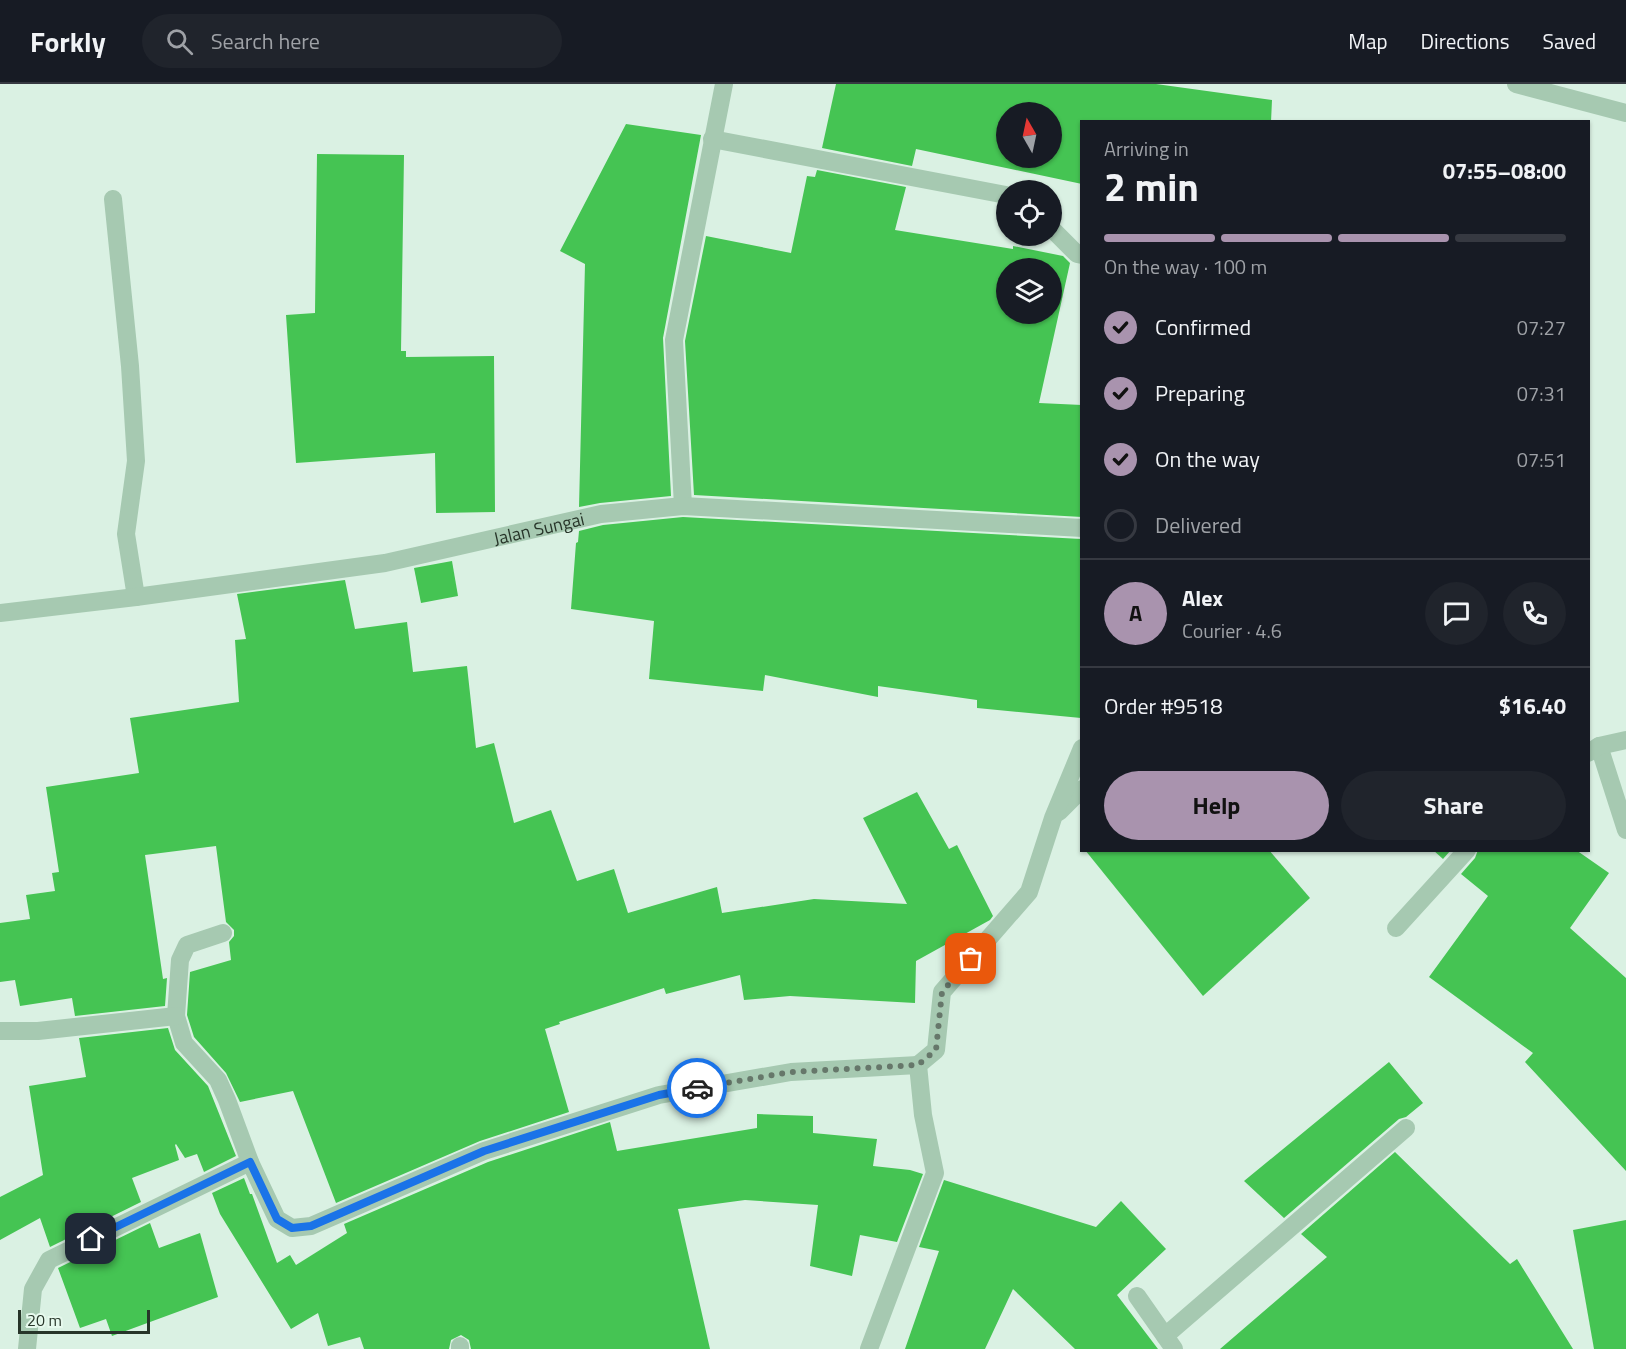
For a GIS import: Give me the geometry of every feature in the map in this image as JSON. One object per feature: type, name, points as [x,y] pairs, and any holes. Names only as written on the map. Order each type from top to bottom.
[{"type":"street","points":[[683,506],[674,340],[724,84]]},
{"type":"street","points":[[1516,84],[1626,113]]},
{"type":"street","points":[[712,139],[996,193]]},
{"type":"street","points":[[113,199],[130,366],[136,461],[126,534],[136,597]]},
{"type":"street","points":[[1062,239],[1080,255]]},
{"type":"street","name":"Jalan Sungai","points":[[0,613],[385,563],[601,514],[683,506],[1080,528]]},
{"type":"street","points":[[1626,740],[1594,749],[1626,830]]},
{"type":"street","points":[[223,933],[187,945],[180,960],[176,1016],[184,1043],[218,1080],[250,1162],[277,1219],[292,1228],[311,1226],[484,1151],[659,1095],[791,1072],[918,1065],[936,1050],[942,992],[1029,892],[1053,818],[1080,753]]},
{"type":"street","points":[[1053,818],[1080,791]]},
{"type":"street","points":[[1396,928],[1465,852]]},
{"type":"street","points":[[0,1031],[38,1031],[176,1016]]},
{"type":"street","points":[[869,1349],[935,1173],[923,1115],[918,1065]]},
{"type":"street","points":[[1137,1296],[1170,1343],[1407,1128]]},
{"type":"street","points":[[27,1349],[33,1289],[49,1260],[250,1162]]},
{"type":"building","points":[[836,84],[1156,84],[1272,100],[1271,120],[1080,120],[1080,184],[1006,168],[1062,168],[1062,102],[996,102],[996,166],[916,149],[912,166],[822,148]]},
{"type":"building","points":[[626,124],[701,135],[663,338],[671,496],[579,507],[585,264],[560,251]]},
{"type":"building","points":[[317,154],[404,155],[401,351],[406,351],[406,357],[494,356],[495,512],[436,513],[435,453],[296,463],[286,315],[315,313]]},
{"type":"building","points":[[817,170],[906,187],[895,230],[1013,249],[1013,246],[1063,256],[1070,263],[1062,299],[1062,258],[996,258],[996,324],[1056,324],[1039,403],[1080,405],[1080,517],[694,495],[685,341],[706,236],[791,253],[807,176],[815,177]]},
{"type":"building","points":[[683,517],[1080,539],[1080,718],[977,708],[977,700],[878,686],[878,697],[765,675],[763,691],[649,679],[654,621],[571,609],[579,531],[603,525]]},
{"type":"building","points":[[452,561],[458,596],[421,603],[414,568]]},
{"type":"building","points":[[345,580],[355,629],[407,622],[413,672],[467,666],[476,748],[494,743],[514,823],[551,810],[577,881],[614,869],[628,913],[717,887],[722,913],[814,899],[907,904],[863,818],[917,792],[949,849],[957,845],[993,916],[990,920],[916,961],[915,1003],[790,996],[744,1000],[740,975],[666,994],[664,988],[559,1022],[560,1024],[545,1029],[569,1112],[480,1141],[336,1203],[293,1091],[240,1102],[226,1073],[194,1037],[187,1015],[190,972],[231,960],[229,942],[234,936],[234,930],[226,922],[216,846],[145,855],[163,979],[167,978],[165,1006],[75,1016],[72,998],[20,1006],[15,980],[0,982],[0,923],[30,919],[26,895],[55,891],[52,873],[59,872],[46,787],[139,773],[130,718],[239,702],[235,640],[246,639],[237,594]]},
{"type":"building","points":[[1087,852],[1271,852],[1310,898],[1203,996]]},
{"type":"building","points":[[1435,852],[1449,852],[1443,859]]},
{"type":"building","points":[[1477,852],[1579,852],[1609,873],[1570,928],[1626,978],[1626,1171],[1525,1062],[1533,1053],[1429,977],[1488,896],[1461,874]]},
{"type":"building","points":[[168,1028],[175,1050],[208,1086],[236,1156],[204,1172],[197,1154],[185,1158],[176,1144],[179,1160],[132,1178],[141,1202],[50,1247],[40,1218],[0,1240],[0,1197],[43,1175],[29,1086],[86,1077],[79,1038]]},
{"type":"building","points":[[1389,1062],[1423,1103],[1406,1117],[1399,1119],[1284,1218],[1244,1181]]},
{"type":"building","points":[[757,1114],[813,1116],[813,1133],[877,1139],[873,1166],[910,1170],[923,1174],[897,1242],[860,1235],[852,1276],[810,1266],[818,1205],[745,1200],[678,1209],[710,1349],[471,1349],[469,1340],[461,1335],[451,1340],[449,1349],[364,1349],[360,1337],[328,1346],[318,1313],[291,1329],[220,1214],[212,1193],[244,1178],[277,1263],[290,1255],[296,1265],[347,1233],[344,1224],[488,1162],[610,1122],[617,1151],[757,1128]]},
{"type":"building","points":[[1395,1152],[1510,1264],[1517,1259],[1573,1349],[1220,1349],[1327,1257],[1301,1234]]},
{"type":"building","points":[[944,1180],[1096,1227],[1121,1201],[1166,1249],[1117,1295],[1158,1349],[1075,1349],[1013,1289],[985,1349],[905,1349],[939,1251],[919,1247]]},
{"type":"building","points":[[1626,1220],[1626,1349],[1594,1349],[1573,1230]]},
{"type":"building","points":[[150,1223],[159,1248],[200,1233],[218,1297],[112,1336],[106,1319],[80,1328],[58,1268]]},
{"type":"way so far","points":[[697,1088],[791,1072],[918,1065],[936,1050],[942,992],[971,959]]},
{"type":"route","points":[[91,1239],[250,1162],[277,1219],[292,1228],[311,1226],[484,1151],[659,1095],[697,1088]]}]
